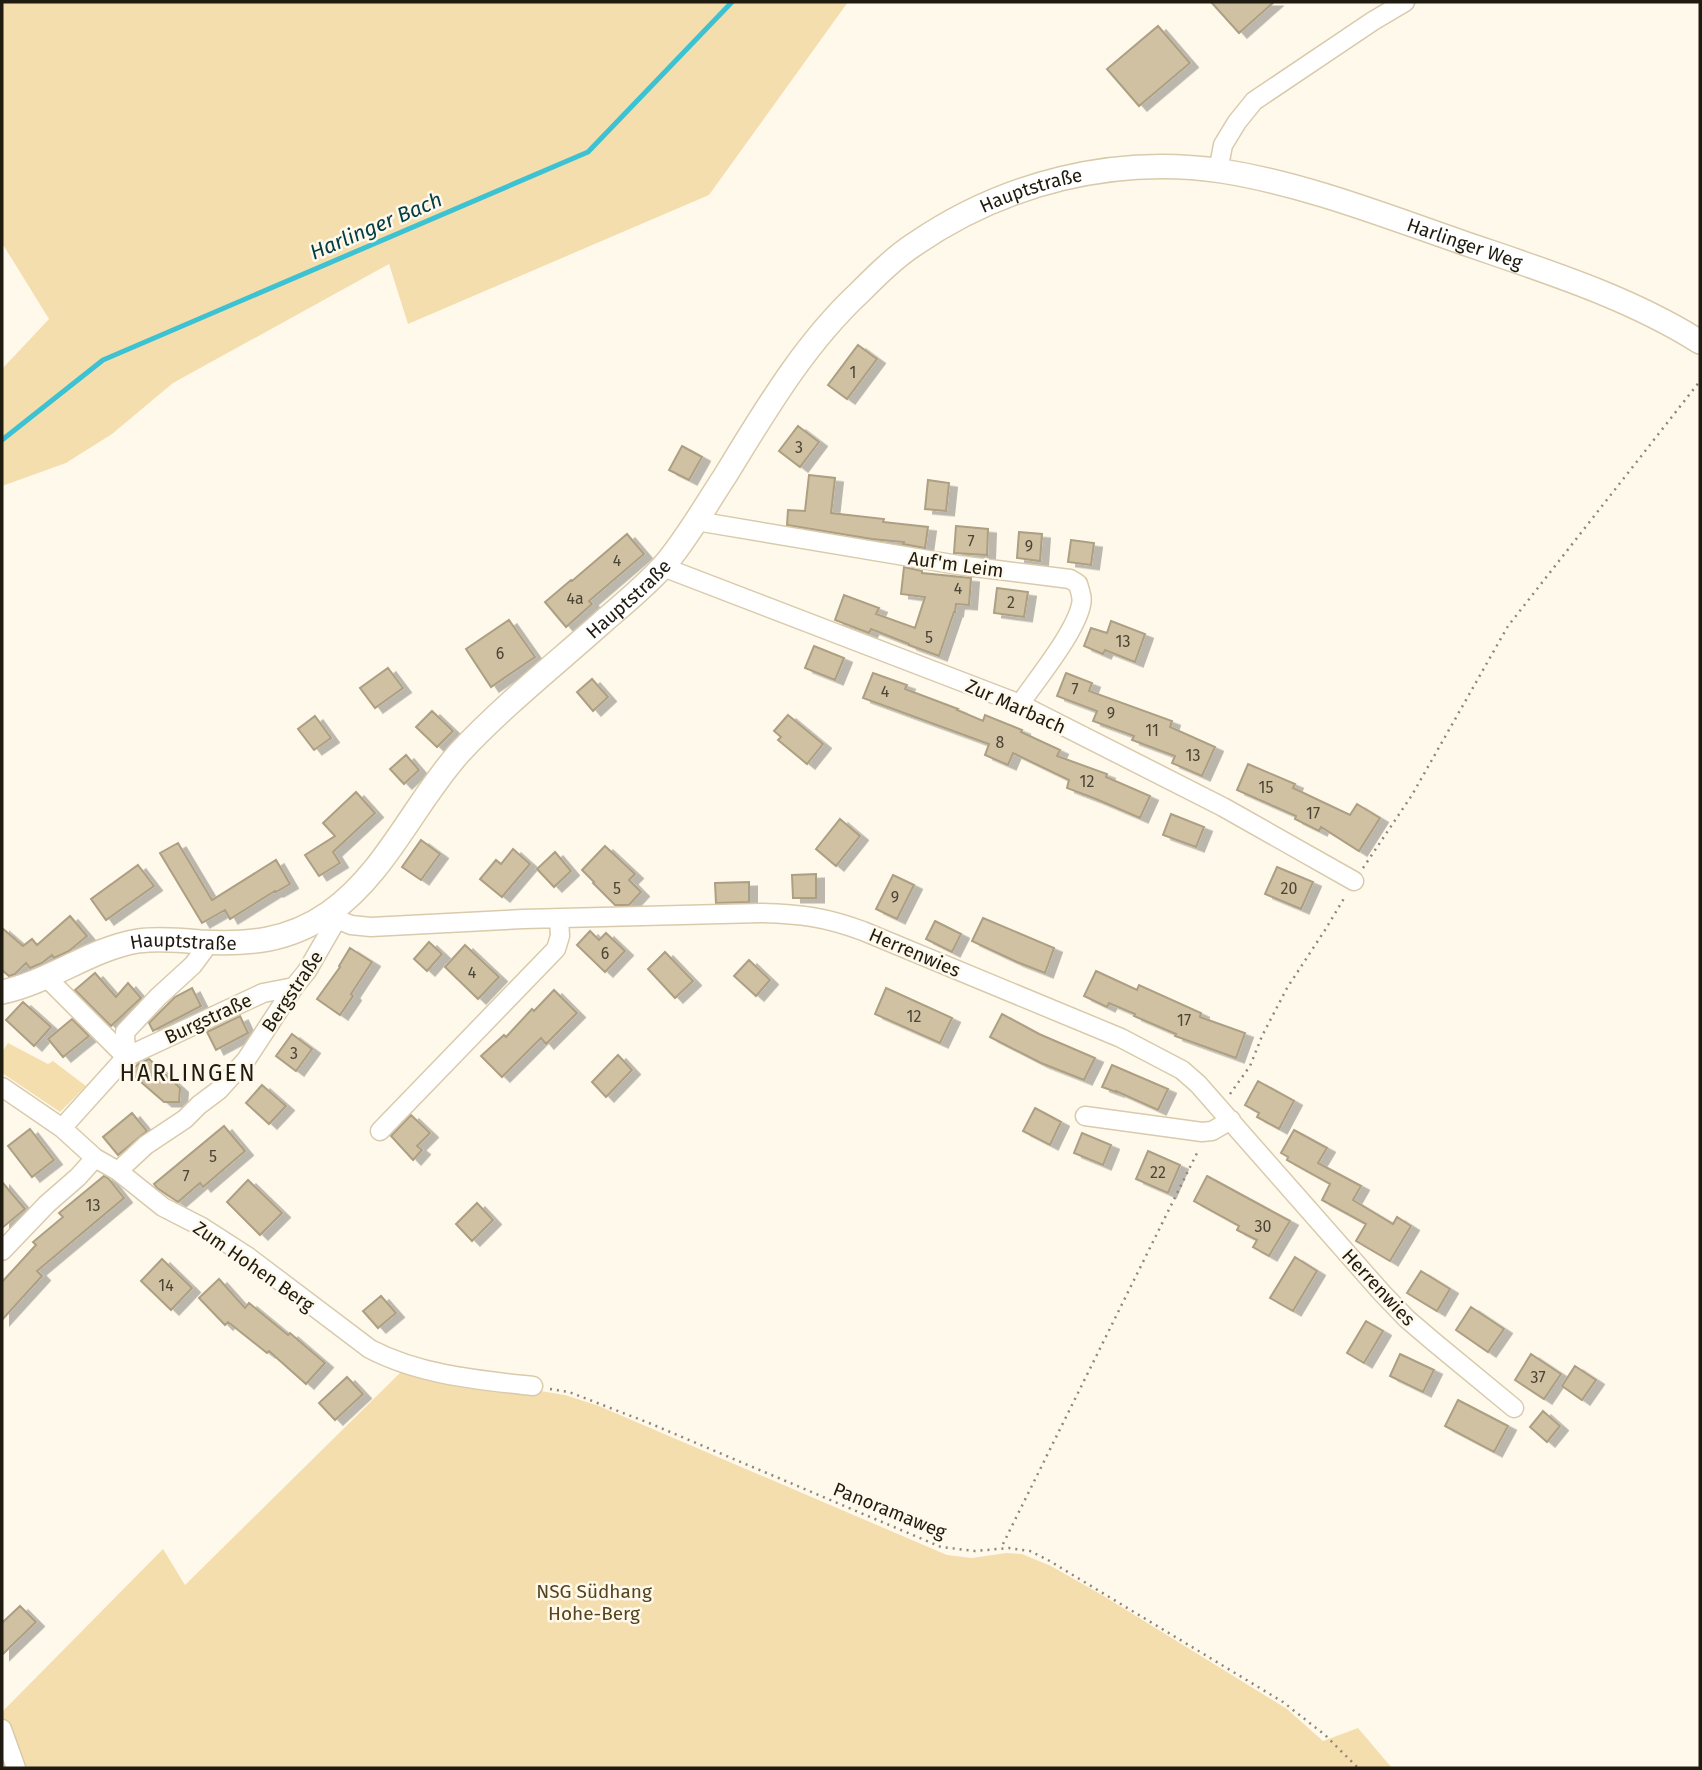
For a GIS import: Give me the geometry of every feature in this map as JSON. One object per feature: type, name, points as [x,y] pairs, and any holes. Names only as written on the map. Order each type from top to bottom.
[{"type":"street","points":[[1218,171],[1223,145],[1254,102],[1405,2]]},
{"type":"street","name":"Hauptstraße","points":[[2,992],[47,977],[100,952],[140,941],[253,943],[275,939],[332,917],[390,849],[459,753],[663,567],[815,340],[856,296],[910,247],[973,210],[1012,193],[1080,173],[1146,167],[1218,171]]},
{"type":"street","name":"Harlinger Weg","points":[[1218,171],[1277,182],[1356,205],[1560,277],[1638,308],[1700,342]]},
{"type":"street","name":"Auf'm Leim","points":[[696,521],[958,565],[1070,579],[1078,584],[1082,602],[1077,618],[1065,640],[1020,704]]},
{"type":"street","name":"Zur Marbach","points":[[663,567],[1020,704],[1223,807],[1354,881]]},
{"type":"street","name":"Herrenwies","points":[[332,917],[351,925],[371,927],[559,919],[800,914],[834,920],[863,931],[1121,1038],[1182,1070],[1198,1084],[1399,1310],[1514,1408]]},
{"type":"street","name":"Bergstraße","points":[[118,1171],[146,1145],[185,1119],[219,1090],[246,1060],[320,950],[332,917]]},
{"type":"street","points":[[380,1130],[556,949],[560,936],[559,919]]},
{"type":"street","points":[[62,1128],[125,1057],[125,1032],[193,965],[210,942]]},
{"type":"street","points":[[47,977],[125,1057]]},
{"type":"street","name":"Burgstraße","points":[[125,1057],[263,993],[294,987]]},
{"type":"street","name":"Zum Hohen Berg","points":[[2,1087],[62,1128],[95,1158],[118,1171],[163,1207],[202,1227],[239,1251],[370,1349],[387,1358],[444,1374],[533,1386]]},
{"type":"street","points":[[1085,1116],[1202,1132],[1212,1131],[1225,1114]]},
{"type":"street","points":[[2,1251],[95,1158]]},
{"type":"street","points":[[2,1729],[16,1768]]},
{"type":"path","points":[[1225,1114],[1287,988],[1412,795],[1508,626],[1700,381]]},
{"type":"path","points":[[1003,1544],[1200,1146],[1202,1132]]},
{"type":"path","name":"Panoramaweg","points":[[533,1386],[569,1392],[595,1401],[941,1547],[975,1551],[1009,1548],[1030,1550],[1283,1702],[1325,1735],[1358,1768]]},
{"type":"green space","points":[[2,2],[848,2],[709,195],[408,324],[389,264],[173,383],[112,434],[66,463],[2,486],[2,369],[49,319],[2,243]]},
{"type":"green space","name":"HARLINGEN","points":[[8,1043],[48,1064],[53,1061],[86,1086],[60,1112],[2,1073],[2,1052]]},
{"type":"green space","name":"NSG Südhang Hohe-Berg","points":[[404,1369],[565,1395],[599,1406],[947,1555],[972,1558],[1006,1553],[1022,1554],[1051,1566],[1102,1595],[1287,1709],[1323,1741],[1358,1728],[1392,1768],[2,1768],[2,1712],[163,1549],[185,1585]]},
{"type":"building","points":[[1211,2],[1274,2],[1239,33]]},
{"type":"building","points":[[1158,26],[1190,63],[1139,106],[1107,69]]},
{"type":"building","points":[[858,345],[877,359],[847,399],[828,385]]},
{"type":"building","points":[[798,426],[819,442],[800,467],[779,451]]},
{"type":"building","points":[[682,446],[702,457],[689,480],[669,470]]},
{"type":"building","points":[[809,475],[835,478],[831,513],[928,527],[925,548],[903,544],[904,542],[787,525],[788,510],[805,511]]},
{"type":"building","points":[[928,480],[949,483],[946,511],[925,509]]},
{"type":"building","points":[[956,526],[988,529],[987,555],[954,553]]},
{"type":"building","points":[[1019,532],[1042,534],[1040,561],[1017,558]]},
{"type":"building","points":[[627,534],[644,554],[589,601],[592,604],[566,627],[545,602]]},
{"type":"building","points":[[1071,540],[1094,543],[1091,565],[1068,562]]},
{"type":"building","points":[[904,567],[922,573],[971,578],[969,605],[956,604],[939,656],[871,629],[869,633],[835,620],[844,595],[879,608],[876,614],[915,628],[925,597],[901,594]]},
{"type":"building","points":[[997,588],[1028,592],[1024,617],[994,613]]},
{"type":"building","points":[[509,620],[535,657],[491,687],[466,649]]},
{"type":"building","points":[[1111,621],[1145,634],[1135,662],[1105,650],[1103,654],[1084,646],[1091,628],[1107,633]]},
{"type":"building","points":[[814,646],[844,658],[835,680],[805,668]]},
{"type":"building","points":[[388,668],[403,688],[375,708],[360,688]]},
{"type":"building","points":[[873,673],[907,685],[905,689],[983,721],[985,715],[1022,730],[1021,732],[1060,750],[1057,756],[1107,774],[1106,777],[1150,796],[1140,818],[1067,788],[1069,780],[1013,753],[1008,765],[985,755],[989,744],[863,698]]},
{"type":"building","points":[[1066,673],[1092,683],[1089,691],[1172,721],[1170,727],[1215,747],[1202,776],[1172,763],[1175,756],[1132,740],[1134,736],[1093,721],[1097,711],[1057,696]]},
{"type":"building","points":[[592,679],[608,697],[593,711],[577,692]]},
{"type":"building","points":[[432,711],[453,731],[437,747],[416,727]]},
{"type":"building","points":[[788,715],[823,744],[807,764],[778,740],[781,737],[774,731]]},
{"type":"building","points":[[315,716],[331,738],[314,750],[298,729]]},
{"type":"building","points":[[406,755],[419,770],[404,784],[390,769]]},
{"type":"building","points":[[1248,764],[1295,784],[1293,788],[1350,815],[1357,804],[1380,818],[1359,851],[1321,827],[1319,831],[1295,819],[1296,816],[1237,790]]},
{"type":"building","points":[[356,792],[375,813],[333,852],[340,863],[319,876],[305,855],[335,836],[323,823]]},
{"type":"building","points":[[1171,814],[1204,827],[1196,847],[1163,835]]},
{"type":"building","points":[[840,819],[860,836],[836,866],[816,849]]},
{"type":"building","points":[[421,840],[440,854],[421,880],[402,867]]},
{"type":"building","points":[[178,843],[212,900],[276,860],[290,884],[230,919],[225,910],[202,923],[160,853]]},
{"type":"building","points":[[605,846],[635,874],[629,880],[641,892],[629,905],[615,905],[582,870]]},
{"type":"building","points":[[513,849],[530,864],[502,897],[480,879],[496,860],[501,864]]},
{"type":"building","points":[[555,852],[571,871],[554,887],[537,869]]},
{"type":"building","points":[[138,865],[154,886],[106,920],[91,899]]},
{"type":"building","points":[[1277,867],[1313,882],[1301,909],[1265,894]]},
{"type":"building","points":[[816,874],[816,898],[793,898],[792,875]]},
{"type":"building","points":[[893,875],[914,885],[897,919],[876,909]]},
{"type":"building","points":[[749,882],[749,902],[716,903],[715,883]]},
{"type":"building","points":[[70,916],[87,936],[69,951],[54,958],[52,955],[30,968],[26,963],[9,976],[2,970],[2,928],[23,946],[32,939],[37,945]]},
{"type":"building","points":[[983,918],[1054,948],[1045,973],[972,941]]},
{"type":"building","points":[[935,921],[961,934],[952,952],[926,939]]},
{"type":"building","points":[[590,931],[599,940],[606,933],[625,951],[605,972],[577,945]]},
{"type":"building","points":[[429,942],[442,954],[427,971],[414,959]]},
{"type":"building","points":[[465,945],[499,977],[478,999],[445,967]]},
{"type":"building","points":[[350,948],[372,962],[340,1015],[317,999]]},
{"type":"building","points":[[665,952],[693,981],[675,998],[648,969]]},
{"type":"building","points":[[749,960],[770,980],[756,996],[734,976]]},
{"type":"building","points":[[1096,971],[1137,990],[1139,985],[1201,1013],[1200,1017],[1245,1033],[1236,1058],[1175,1036],[1176,1034],[1109,1003],[1107,1007],[1084,996]]},
{"type":"building","points":[[95,973],[116,997],[128,983],[141,998],[111,1026],[75,990]]},
{"type":"building","points":[[192,988],[201,1006],[153,1031],[149,1023],[175,997]]},
{"type":"building","points":[[886,988],[952,1018],[940,1043],[875,1014]]},
{"type":"building","points":[[554,990],[577,1013],[546,1044],[541,1038],[502,1077],[481,1056],[504,1035],[506,1037]]},
{"type":"building","points":[[23,1002],[51,1027],[34,1046],[6,1020]]},
{"type":"building","points":[[1002,1014],[1039,1034],[1095,1058],[1084,1080],[1041,1063],[990,1037]]},
{"type":"building","points":[[240,1016],[248,1033],[216,1050],[207,1032]]},
{"type":"building","points":[[72,1019],[89,1036],[63,1057],[48,1039]]},
{"type":"building","points":[[292,1034],[312,1049],[296,1071],[276,1056]]},
{"type":"building","points":[[618,1055],[632,1070],[606,1097],[592,1082]]},
{"type":"building","points":[[149,1059],[180,1088],[179,1102],[164,1102],[133,1075],[138,1064]]},
{"type":"building","points":[[1112,1065],[1168,1089],[1158,1110],[1102,1087]]},
{"type":"building","points":[[1258,1081],[1294,1101],[1279,1129],[1257,1117],[1259,1113],[1245,1105]]},
{"type":"building","points":[[262,1085],[286,1106],[269,1124],[246,1103]]},
{"type":"building","points":[[1035,1108],[1061,1122],[1050,1145],[1023,1131]]},
{"type":"building","points":[[132,1113],[147,1131],[118,1155],[103,1137]]},
{"type":"building","points":[[411,1115],[430,1133],[417,1146],[422,1150],[413,1160],[391,1136]]},
{"type":"building","points":[[224,1126],[245,1151],[203,1187],[200,1183],[178,1202],[157,1188],[154,1184]]},
{"type":"building","points":[[30,1129],[54,1160],[32,1177],[8,1146]]},
{"type":"building","points":[[1294,1130],[1327,1148],[1318,1163],[1361,1186],[1353,1200],[1393,1224],[1397,1217],[1411,1226],[1390,1261],[1356,1241],[1366,1224],[1322,1200],[1330,1184],[1287,1160],[1288,1157],[1281,1153]]},
{"type":"building","points":[[1082,1133],[1111,1145],[1103,1165],[1074,1153]]},
{"type":"building","points":[[1148,1151],[1180,1165],[1168,1193],[1136,1179]]},
{"type":"building","points":[[104,1176],[124,1198],[37,1271],[42,1276],[2,1320],[2,1282],[36,1245],[33,1242],[63,1217],[59,1213]]},
{"type":"building","points":[[1207,1176],[1290,1221],[1269,1256],[1253,1247],[1257,1240],[1237,1230],[1239,1226],[1194,1201]]},
{"type":"building","points":[[248,1180],[282,1213],[260,1235],[227,1202]]},
{"type":"building","points":[[2,1182],[25,1209],[2,1228]]},
{"type":"building","points":[[477,1203],[493,1220],[472,1241],[456,1224]]},
{"type":"building","points":[[1295,1257],[1317,1271],[1293,1311],[1270,1298]]},
{"type":"building","points":[[162,1259],[192,1288],[171,1310],[141,1281]]},
{"type":"building","points":[[1421,1271],[1450,1289],[1437,1311],[1407,1293]]},
{"type":"building","points":[[219,1279],[245,1308],[249,1303],[325,1363],[306,1384],[269,1351],[267,1353],[228,1322],[225,1325],[199,1298]]},
{"type":"building","points":[[381,1296],[396,1313],[378,1328],[363,1311]]},
{"type":"building","points":[[1471,1307],[1504,1329],[1488,1352],[1456,1330]]},
{"type":"building","points":[[1366,1321],[1383,1331],[1364,1363],[1347,1353]]},
{"type":"building","points":[[1400,1354],[1434,1370],[1423,1392],[1390,1376]]},
{"type":"building","points":[[1531,1354],[1561,1374],[1544,1399],[1515,1380]]},
{"type":"building","points":[[1575,1366],[1596,1380],[1582,1400],[1562,1386]]},
{"type":"building","points":[[347,1377],[363,1394],[335,1420],[319,1403]]},
{"type":"building","points":[[1458,1400],[1508,1426],[1494,1452],[1445,1426]]},
{"type":"building","points":[[1543,1411],[1560,1426],[1547,1442],[1530,1427]]},
{"type":"building","points":[[20,1606],[36,1622],[2,1655],[2,1623]]},
{"type":"waterway","name":"Harlinger Bach","points":[[2,440],[103,360],[588,152],[732,2]]},
{"type":"district","name":"HARLINGEN","points":[[188,1073]]}]
